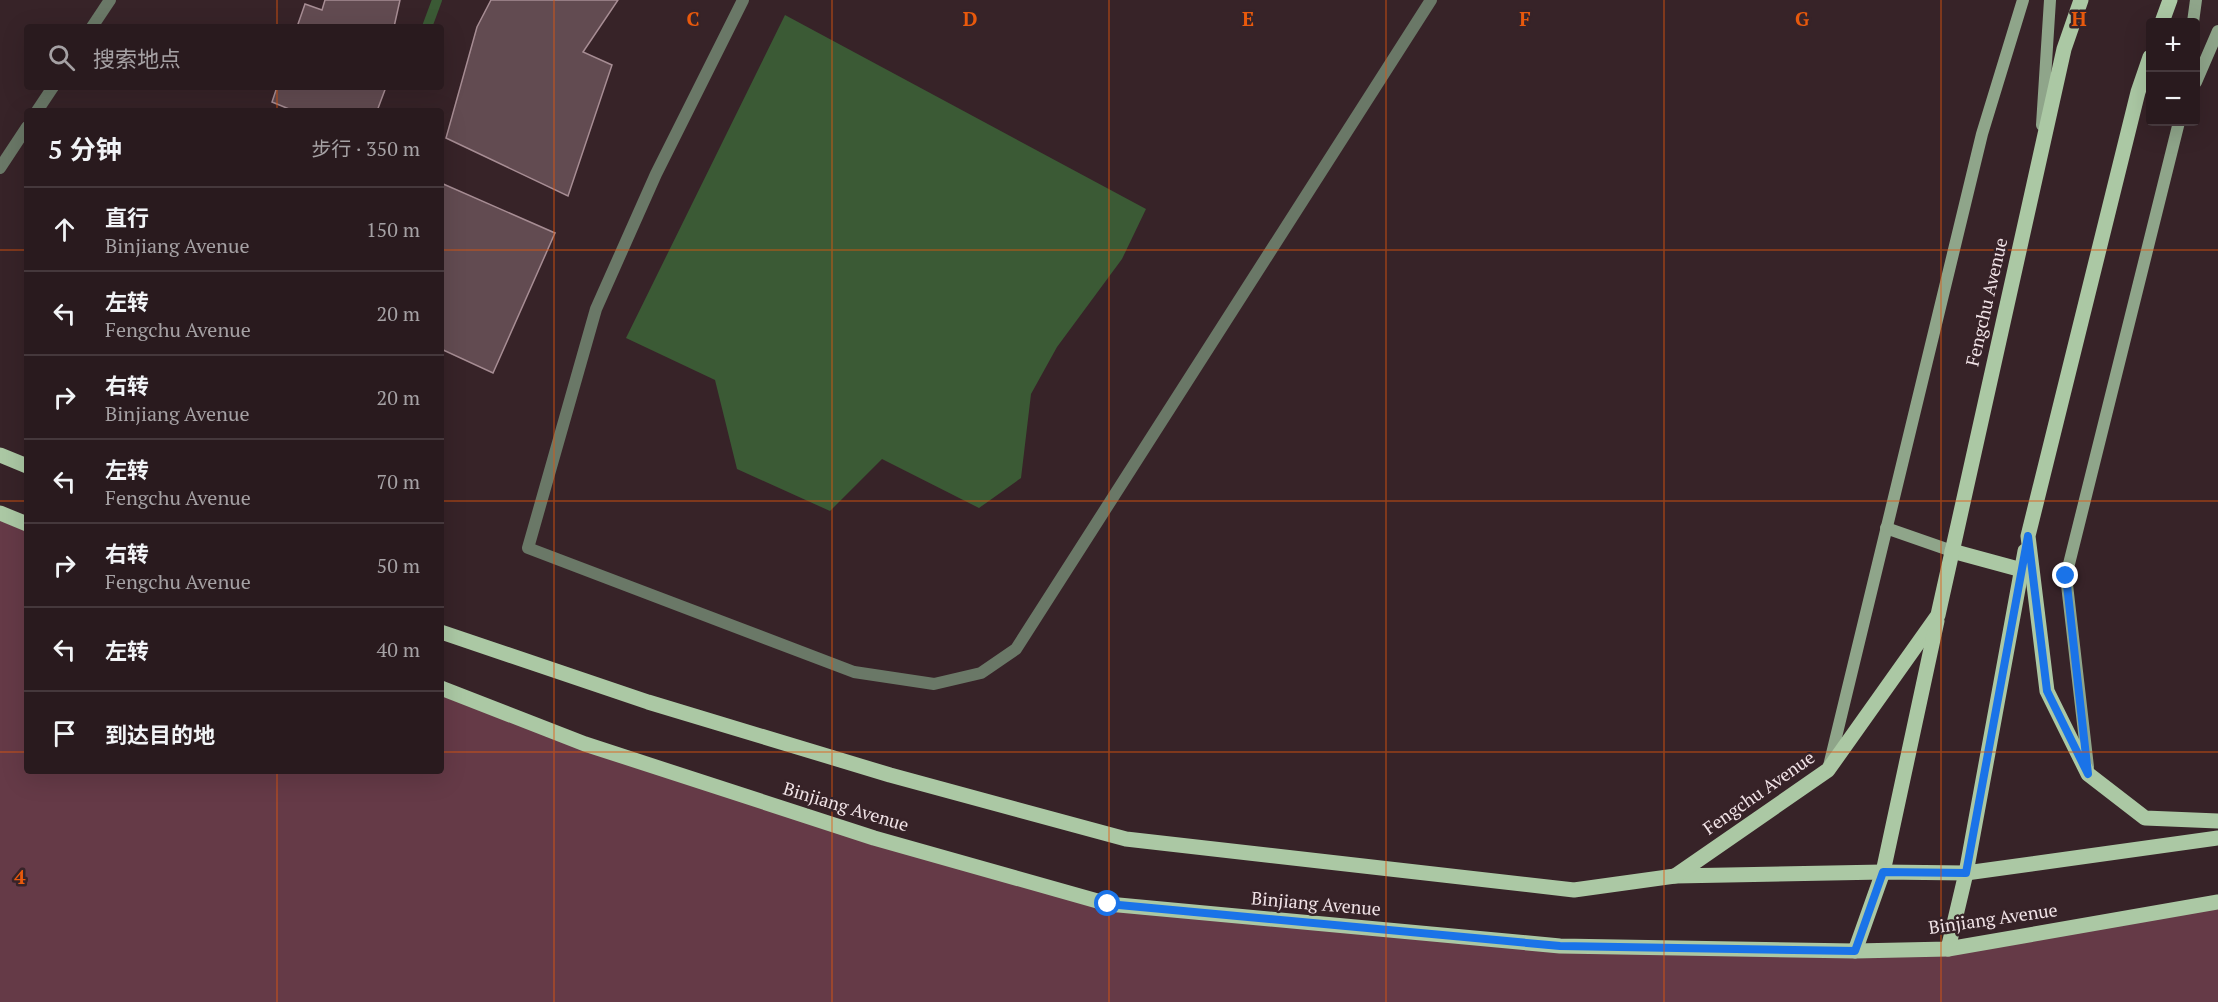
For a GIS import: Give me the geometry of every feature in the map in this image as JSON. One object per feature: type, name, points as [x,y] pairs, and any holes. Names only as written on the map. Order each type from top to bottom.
[{"type":"main road","name":"Fengchu Avenue","points":[[1855,951],[1883,872],[2064,49],[2081,0]]},
{"type":"main road","points":[[2164,18],[2170,0]]},
{"type":"main road","points":[[1948,949],[1966,873],[2028,536],[2138,92],[2146,70]]},
{"type":"main road","points":[[0,455],[24,465]]},
{"type":"main road","points":[[0,513],[24,523]]},
{"type":"main road","points":[[2028,536],[2047,691],[2088,774],[2145,818],[2218,821]]},
{"type":"main road","points":[[1952,551],[2022,570]]},
{"type":"main road","name":"Fengchu Avenue","points":[[1675,876],[1828,770],[1938,615]]},
{"type":"main road","points":[[444,633],[692,716],[890,775],[1126,839],[1574,890],[1675,876],[1883,872],[1966,873],[2218,838]]},
{"type":"main road","name":"Binjiang Avenue","points":[[444,688],[607,752],[873,838],[1108,904],[1560,946],[1855,951],[1948,949],[2218,902]]},
{"type":"street","points":[[94,24],[110,0]]},
{"type":"street","points":[[743,0],[656,174],[596,309],[528,548],[855,672],[934,684],[981,673],[1016,649],[1431,0]]},
{"type":"street","points":[[1828,770],[1982,134],[2023,0]]},
{"type":"street","points":[[2040,158],[2050,0]]},
{"type":"street","points":[[2194,18],[2196,0]]},
{"type":"street","points":[[2200,73],[2218,31]]},
{"type":"street","points":[[39,108],[51,90]]},
{"type":"street","points":[[2088,774],[2066,576],[2178,126]]},
{"type":"street","points":[[0,168],[24,132]]},
{"type":"street","points":[[1886,528],[1952,551]]},
{"type":"shaded area","points":[[785,15],[1146,209],[1122,259],[1057,347],[1031,394],[1021,478],[979,508],[882,459],[830,511],[737,469],[715,380],[626,338]]},
{"type":"shaded area","points":[[0,513],[24,523],[24,774],[444,774],[444,689],[585,744],[1108,904],[1560,946],[1948,949],[2218,902],[2218,1002],[0,1002]]},
{"type":"building","points":[[325,0],[400,0],[395,24],[298,24],[305,4],[322,10]]},
{"type":"building","points":[[491,0],[618,0],[583,52],[612,65],[568,196],[446,138],[477,27]]},
{"type":"building","points":[[276,90],[385,90],[378,108],[287,108],[272,102]]},
{"type":"building","points":[[444,184],[555,233],[493,373],[444,350]]},
{"type":"waterway","points":[[428,24],[437,0]]},
{"type":"route","points":[[1108,904],[1560,946],[1855,951],[1883,872],[1966,873],[2028,536],[2047,691],[2088,774],[2066,576]]}]
